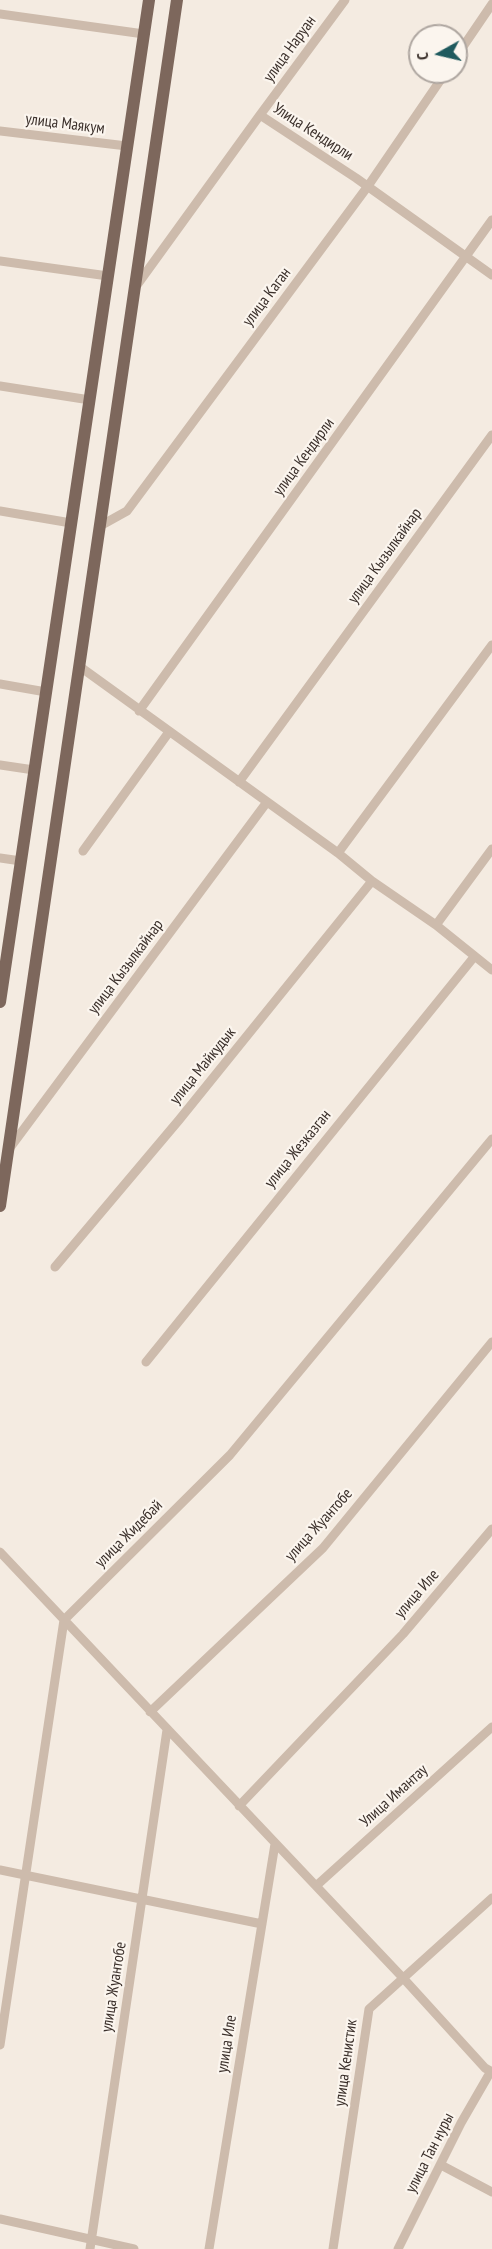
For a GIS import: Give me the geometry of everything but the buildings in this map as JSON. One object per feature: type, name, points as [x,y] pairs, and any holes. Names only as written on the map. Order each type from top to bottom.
[{"type":"main road","points":[[0,1002],[4,953],[21,861],[149,0]]},
{"type":"main road","points":[[0,1206],[137,285],[177,0]]},
{"type":"street","name":"улица Наруан","points":[[260,115],[345,0]]},
{"type":"street","points":[[468,39],[492,4]]},
{"type":"street","points":[[0,14],[144,34]]},
{"type":"street","name":"улица Каган","points":[[100,526],[127,511],[368,186],[438,84]]},
{"type":"street","name":"Улица Кендирли","points":[[137,285],[260,115],[368,186],[492,275]]},
{"type":"street","name":"улица Маякум","points":[[0,131],[127,146]]},
{"type":"street","name":"улица Кендирли","points":[[139,710],[492,220]]},
{"type":"street","points":[[0,261],[108,276]]},
{"type":"street","points":[[0,386],[90,400]]},
{"type":"street","name":"улица Кызылкайнар","points":[[239,782],[492,435]]},
{"type":"street","points":[[0,511],[71,523]]},
{"type":"street","points":[[338,853],[492,645]]},
{"type":"street","points":[[79,666],[338,853],[372,881],[436,925],[492,970]]},
{"type":"street","points":[[0,684],[46,692]]},
{"type":"street","points":[[83,851],[169,732]]},
{"type":"street","points":[[0,765],[34,770]]},
{"type":"street","name":"улица Кызылкайнар","points":[[8,1150],[267,802]]},
{"type":"street","points":[[436,925],[492,849]]},
{"type":"street","points":[[0,858],[21,861]]},
{"type":"street","name":"улица Майкудык","points":[[55,1267],[179,1120],[372,881]]},
{"type":"street","name":"улица Жезказган","points":[[146,1362],[474,957]]},
{"type":"street","name":"улица Жидебай","points":[[64,1620],[230,1455],[492,1139]]},
{"type":"street","name":"улица Жуантобе","points":[[150,1712],[322,1548],[492,1342]]},
{"type":"street","name":"улица Иле","points":[[238,1806],[403,1634],[492,1530]]},
{"type":"street","points":[[0,1552],[491,2072]]},
{"type":"street","points":[[0,2045],[64,1620]]},
{"type":"street","name":"Улица Имантау","points":[[316,1886],[492,1727]]},
{"type":"street","name":"улица Жуантобе","points":[[91,2244],[167,1730]]},
{"type":"street","name":"улица Иле","points":[[209,2249],[275,1844]]},
{"type":"street","points":[[0,1870],[262,1924]]},
{"type":"street","name":"улица Кенистик","points":[[333,2249],[369,2009],[492,1898]]},
{"type":"street","name":"улица Тан нуры","points":[[398,2249],[461,2123],[491,2072]]},
{"type":"street","points":[[441,2165],[492,2192]]},
{"type":"street","points":[[0,2219],[91,2244],[134,2249]]}]
